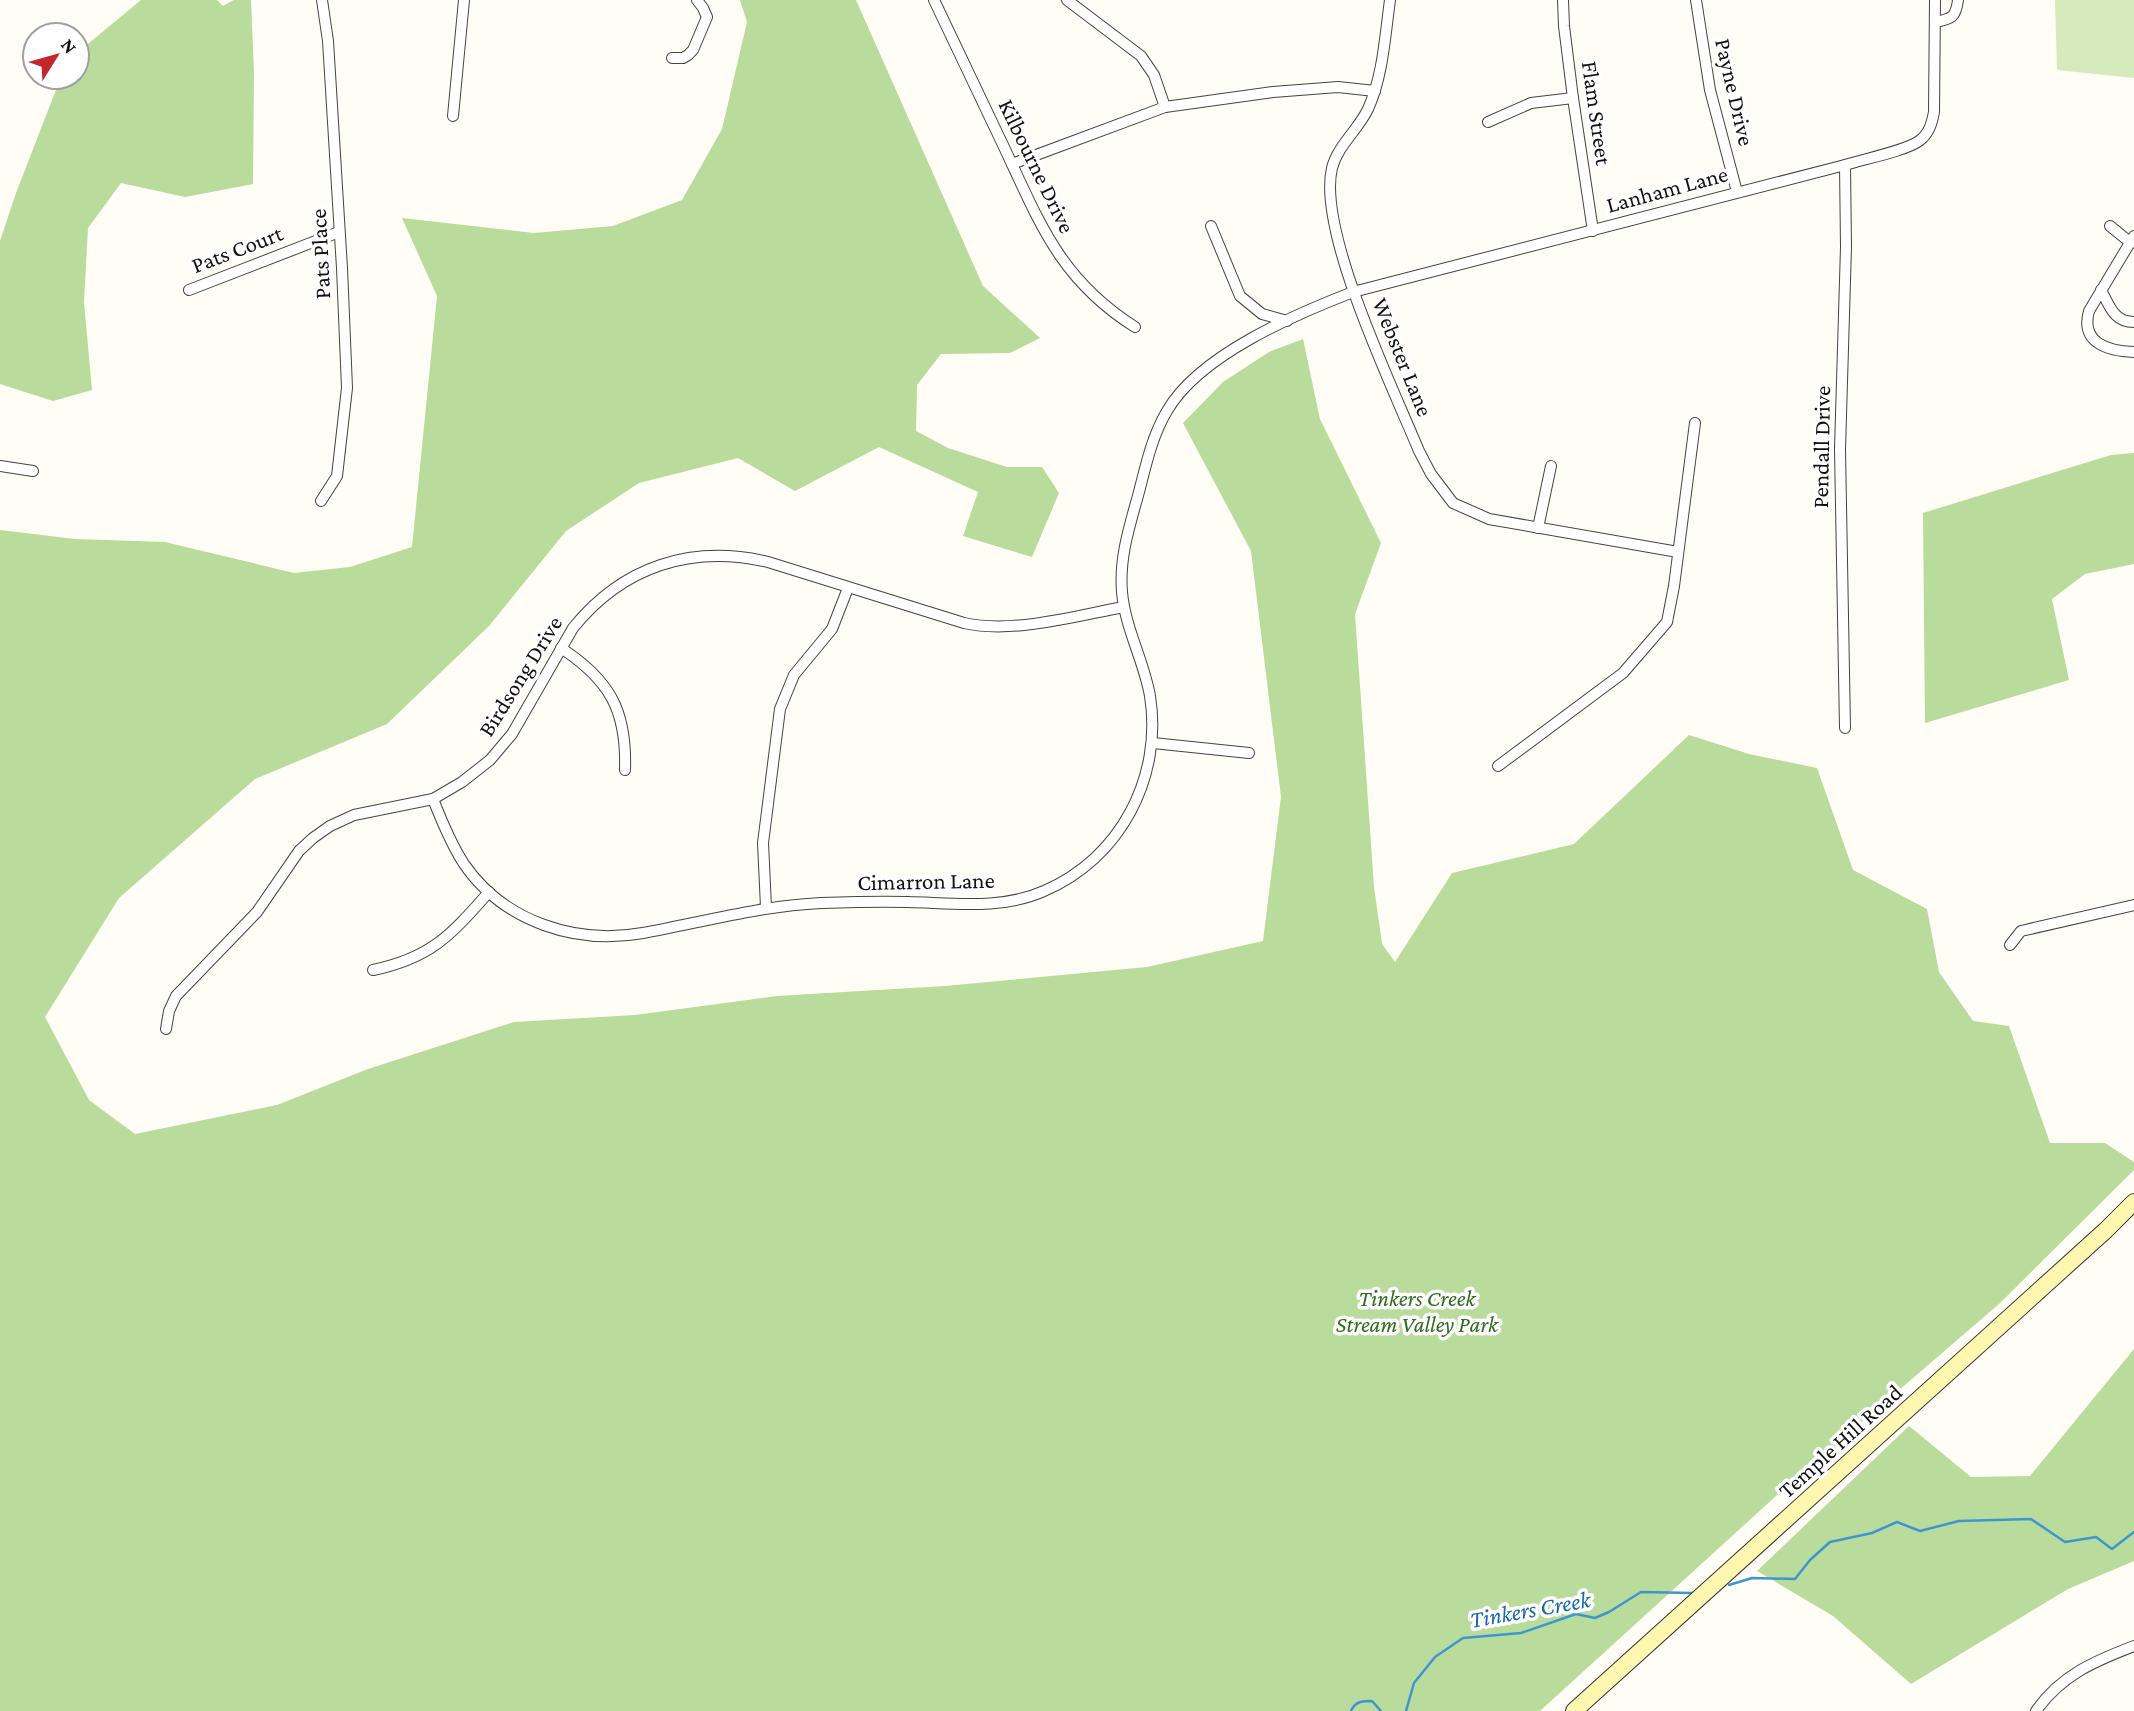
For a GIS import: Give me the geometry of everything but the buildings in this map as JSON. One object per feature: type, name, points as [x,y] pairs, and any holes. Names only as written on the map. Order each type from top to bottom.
[{"type":"main road","name":"Temple Hill Road","points":[[1574,1711],[2096,1240],[2134,1202]]},
{"type":"street","name":"Pats Place","points":[[321,501],[337,476],[344,424],[346,358],[328,41],[322,0]]},
{"type":"street","points":[[453,116],[464,0]]},
{"type":"street","points":[[672,58],[688,55],[706,23],[705,12],[697,0]]},
{"type":"street","name":"Kilbourne Drive","points":[[934,0],[1037,220],[1071,272],[1096,299],[1135,327]]},
{"type":"street","points":[[1067,0],[1141,56],[1154,75],[1165,107]]},
{"type":"street","name":"Webster Lane","points":[[1390,0],[1375,91],[1363,119],[1336,157],[1331,177],[1334,218],[1353,292],[1419,451],[1431,474],[1453,503],[1489,519],[1678,552]]},
{"type":"street","name":"Flam Street","points":[[1563,0],[1573,98],[1593,231]]},
{"type":"street","name":"Payne Drive","points":[[1696,0],[1710,90],[1737,192]]},
{"type":"street","name":"Lanham Lane","points":[[1210,366],[1239,346],[1284,322],[1353,292],[1845,165],[1913,144],[1926,134],[1934,112],[1935,0]]},
{"type":"street","points":[[1935,22],[1951,19],[1956,14],[1958,0]]},
{"type":"street","points":[[1012,163],[1165,107],[1273,92],[1338,87],[1375,91]]},
{"type":"street","points":[[1488,122],[1541,101],[1573,98]]},
{"type":"street","name":"Pendall Drive","points":[[1845,165],[1846,247],[1840,449],[1845,729]]},
{"type":"street","points":[[1211,226],[1240,296],[1262,314],[1284,322]]},
{"type":"street","points":[[2110,226],[2133,239],[2101,290],[2087,321],[2089,335],[2096,342],[2119,352],[2134,352]]},
{"type":"street","name":"Pats Court","points":[[189,290],[339,232]]},
{"type":"street","points":[[2101,290],[2114,316],[2124,322],[2134,322]]},
{"type":"street","name":"Cimarron Lane","points":[[433,799],[455,850],[470,872],[489,892],[536,923],[578,935],[614,937],[766,907],[835,902],[989,903],[1033,896],[1046,891],[1102,851],[1136,804],[1143,784],[1153,743],[1150,698],[1124,607],[1121,570],[1124,546],[1150,449],[1161,421],[1174,399],[1210,366]]},
{"type":"street","points":[[1498,766],[1623,673],[1667,622],[1695,423]]},
{"type":"street","points":[[0,466],[33,471]]},
{"type":"street","points":[[1538,528],[1551,466]]},
{"type":"street","name":"Birdsong Drive","points":[[166,1029],[172,1003],[181,990],[257,912],[299,851],[330,826],[354,815],[433,799],[462,782],[501,749],[512,734],[581,618],[614,589],[651,568],[696,556],[732,556],[759,560],[964,623],[989,627],[1023,625],[1124,607]]},
{"type":"street","points":[[766,907],[763,843],[780,709],[794,676],[832,629],[848,588]]},
{"type":"street","points":[[561,648],[594,672],[611,696],[625,740],[625,769]]},
{"type":"street","points":[[1153,743],[1250,753]]},
{"type":"street","points":[[373,970],[414,958],[439,944],[489,892]]},
{"type":"street","points":[[2010,945],[2021,931],[2134,905]]},
{"type":"street","points":[[2036,1711],[2068,1676],[2134,1646]]},
{"type":"green space","points":[[141,0],[217,0],[223,6],[234,0],[251,0],[254,73],[253,184],[185,197],[121,183],[88,228],[84,302],[92,390],[53,401],[0,384],[0,241],[56,91],[91,91],[91,41]]},
{"type":"green space","name":"Tinkers Creek Stream Valley Park","points":[[740,0],[856,0],[983,286],[1040,338],[1010,353],[941,354],[917,385],[916,431],[948,448],[1007,467],[1042,467],[1059,493],[1032,557],[963,536],[978,492],[879,447],[795,491],[738,458],[639,483],[566,531],[489,626],[387,724],[255,779],[119,898],[45,1017],[89,1100],[135,1134],[277,1105],[368,1069],[514,1022],[635,1015],[777,996],[945,986],[1147,967],[1263,941],[1281,797],[1251,551],[1183,423],[1223,382],[1269,352],[1303,339],[1320,419],[1381,543],[1355,614],[1374,887],[1382,944],[1395,962],[1452,873],[1574,844],[1689,735],[1749,754],[1817,768],[1853,870],[1927,909],[1939,972],[1973,1021],[2009,1026],[2050,1143],[2105,1143],[2134,1162],[2134,1170],[1999,1304],[1776,1496],[1540,1711],[0,1711],[0,530],[75,539],[165,542],[294,573],[350,567],[412,547],[437,296],[402,218],[534,233],[613,226],[682,200],[722,129],[747,22]]},
{"type":"green space","points":[[2055,0],[2134,0],[2134,78],[2057,70]]},
{"type":"green space","points":[[2134,453],[2134,564],[2085,574],[2052,599],[2069,680],[1925,723],[1923,513],[2111,455]]},
{"type":"green space","points":[[2134,1349],[2134,1561],[2068,1589],[1911,1684],[1833,1616],[1757,1571],[1909,1426],[1971,1477],[2030,1476]]},
{"type":"waterway","name":"Tinkers Creek","points":[[1729,1585],[1752,1578],[1795,1579],[1810,1560],[1830,1542],[1872,1533],[1897,1522],[1920,1531],[1959,1521],[2031,1519],[2065,1542],[2096,1537],[2112,1549],[2134,1532]]},
{"type":"waterway","name":"Tinkers Creek","points":[[1406,1711],[1414,1683],[1435,1657],[1463,1638],[1521,1633],[1576,1614],[1595,1618],[1641,1592],[1693,1593]]},
{"type":"waterway","name":"Tinkers Creek","points":[[1351,1711],[1357,1703],[1372,1701],[1381,1711]]}]
